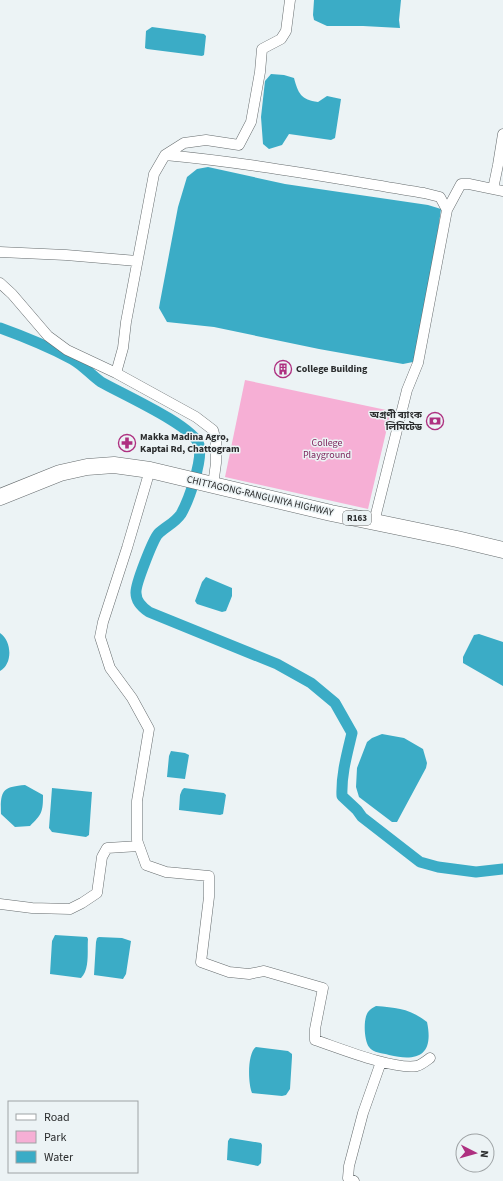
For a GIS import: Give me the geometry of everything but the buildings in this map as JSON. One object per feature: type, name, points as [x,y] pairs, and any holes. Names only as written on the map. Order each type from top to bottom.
[{"type":"main road","name":"R163","points":[[0,497],[60,473],[87,466],[114,465],[150,470]]},
{"type":"main road","name":"CHITTAGONG-RANGUNIYA HIGHWAY","points":[[150,470],[323,511],[503,550]]},
{"type":"street","points":[[116,373],[123,348],[126,322],[154,174],[165,155],[184,143],[206,140],[239,145],[251,122],[260,72],[262,48],[281,38],[286,31],[290,0]]},
{"type":"street","points":[[493,189],[503,134]]},
{"type":"street","points":[[165,155],[204,159],[424,193],[440,197],[447,210]]},
{"type":"street","points":[[374,522],[407,390],[418,363],[447,210],[462,184],[469,184],[503,192]]},
{"type":"street","points":[[0,252],[81,256],[137,261]]},
{"type":"street","points":[[0,283],[12,294],[48,336],[67,350],[116,373],[196,417],[213,430],[216,441],[216,462],[212,485]]},
{"type":"street","points":[[150,470],[103,622],[100,637],[110,668],[132,698],[149,729],[137,802],[137,840],[146,865],[166,872],[209,876],[209,897],[202,962],[229,972],[249,974],[264,971],[323,988],[314,1029],[316,1040],[382,1062],[408,1067],[419,1066],[430,1058]]},
{"type":"street","points":[[0,904],[32,908],[70,909],[78,906],[97,893],[102,858],[106,848],[139,846]]},
{"type":"street","points":[[354,1181],[348,1178],[349,1166],[363,1113],[382,1062]]},
{"type":"green space","name":"College Playground","points":[[245,380],[391,411],[368,509],[225,477]]},
{"type":"water","points":[[314,0],[401,0],[399,20],[400,28],[327,26],[314,20]]},
{"type":"water","points":[[152,27],[204,34],[206,36],[204,55],[202,56],[145,48],[146,31]]},
{"type":"water","points":[[271,74],[284,75],[294,78],[299,92],[308,100],[318,102],[327,96],[341,99],[335,138],[331,140],[289,134],[282,145],[269,149],[263,144],[261,117],[265,81]]},
{"type":"water","points":[[208,167],[285,184],[428,205],[441,209],[431,283],[413,362],[403,364],[319,349],[214,327],[167,322],[159,308],[178,207],[187,177],[197,169]]},
{"type":"water","points":[[206,577],[232,588],[232,596],[226,611],[222,612],[197,604],[195,601],[202,582]]},
{"type":"water","points":[[0,633],[7,641],[9,647],[9,658],[4,668],[0,671]]},
{"type":"water","points":[[479,634],[503,642],[503,686],[463,663],[463,657],[474,635]]},
{"type":"water","points":[[382,734],[404,738],[423,749],[427,763],[426,768],[397,822],[392,822],[359,797],[356,787],[357,768],[367,742]]},
{"type":"water","points":[[171,751],[189,755],[185,779],[167,777],[169,756]]},
{"type":"water","points":[[25,785],[43,795],[43,805],[41,812],[30,826],[15,827],[1,814],[2,795],[7,789]]},
{"type":"water","points":[[52,788],[92,792],[89,835],[86,837],[52,832],[49,828]]},
{"type":"water","points":[[184,788],[224,793],[226,795],[223,814],[220,815],[179,810],[180,795]]},
{"type":"water","points":[[55,935],[87,937],[88,960],[86,970],[81,978],[50,974],[52,941]]},
{"type":"water","points":[[97,938],[122,938],[131,941],[126,974],[123,979],[94,975],[96,942]]},
{"type":"water","points":[[376,1006],[397,1008],[408,1011],[421,1017],[427,1022],[429,1033],[428,1042],[426,1049],[422,1054],[416,1056],[399,1057],[378,1052],[369,1047],[366,1040],[365,1019],[369,1011]]},
{"type":"water","points":[[256,1047],[288,1051],[292,1054],[290,1089],[286,1095],[282,1096],[252,1093],[249,1069],[251,1055]]},
{"type":"water","points":[[230,1138],[261,1143],[261,1163],[258,1166],[227,1160],[228,1141]]},
{"type":"waterway","points":[[0,328],[37,342],[72,359],[101,382],[171,420],[194,437],[199,445],[200,452],[197,470],[184,508],[176,520],[158,534],[141,572],[136,588],[136,596],[142,607],[149,612],[277,664],[311,683],[335,703],[352,733],[343,772],[342,796],[357,810],[362,817],[420,862],[438,867],[476,872],[503,869]]},
{"type":"place","name":"College Building","points":[[283,369]]},
{"type":"place","name":"অগ্রণী ব্যাংক লিমিটেড","points":[[435,421]]},
{"type":"place","name":"Makka Madina Agro, Kaptai Rd, Chattogram","points":[[127,443]]}]
